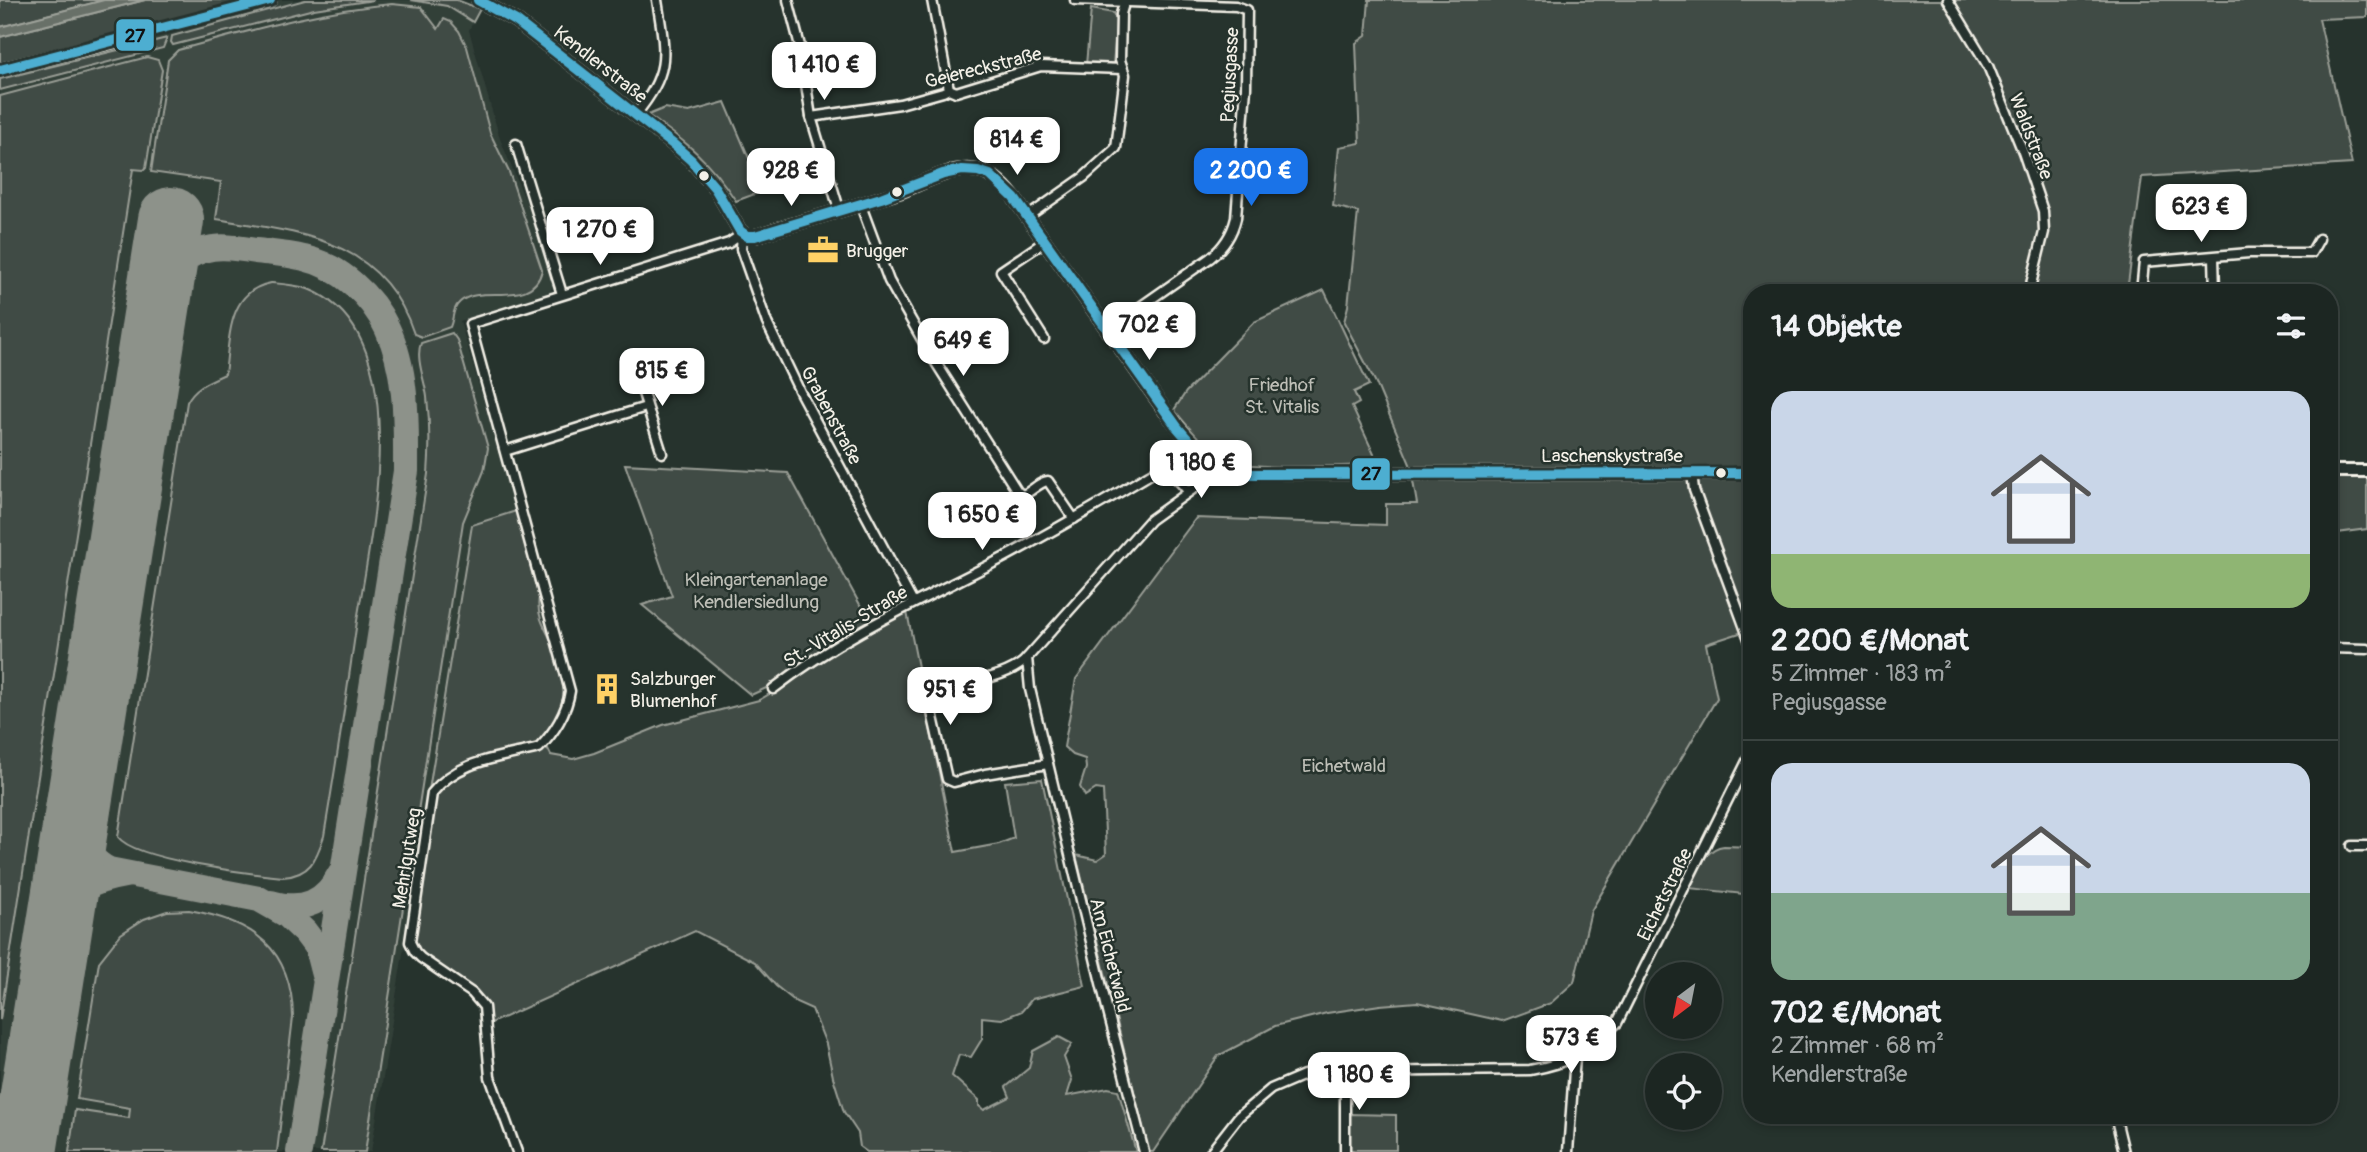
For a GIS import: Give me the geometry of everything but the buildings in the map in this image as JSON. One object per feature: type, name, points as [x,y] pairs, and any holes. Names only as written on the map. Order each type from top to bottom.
[{"type":"street","name":"Kendlerstraße","points":[[478,0],[516,21],[674,145],[705,175],[742,234]]},
{"type":"street","points":[[636,114],[663,71],[664,48],[657,0]]},
{"type":"street","points":[[788,0],[800,46],[811,117],[839,209]]},
{"type":"street","points":[[932,0],[949,89]]},
{"type":"street","points":[[1075,0],[1187,2]]},
{"type":"street","name":"Waldstraße","points":[[1948,0],[1988,66],[2023,152],[2043,211],[2044,232],[2031,284]]},
{"type":"street","points":[[1027,217],[1084,177],[1116,148],[1125,75],[1120,60],[1121,14],[1125,1]]},
{"type":"street","name":"Pegiusgasse","points":[[1107,330],[1220,251],[1236,218],[1246,88],[1247,10],[1236,6],[1187,2]]},
{"type":"street","points":[[0,71],[123,39]]},
{"type":"street","name":"Geiereckstraße","points":[[811,117],[900,104],[949,89],[956,92],[1041,66],[1122,69]]},
{"type":"street","points":[[516,144],[562,294],[729,243],[742,234],[755,236],[960,170],[986,173],[998,180],[1174,422],[1210,461],[1221,469],[1150,520],[1027,658],[1014,669],[927,690],[947,779],[954,782],[1048,764]]},
{"type":"street","points":[[860,203],[890,281],[928,350],[1017,491],[1022,495],[1048,481],[1074,519]]},
{"type":"street","name":"Grabenstraße","points":[[742,234],[741,249],[766,323],[913,603]]},
{"type":"street","points":[[2142,284],[2144,262],[2249,253],[2311,253],[2319,239]]},
{"type":"street","points":[[1044,242],[1001,271],[1044,339]]},
{"type":"street","points":[[2214,257],[2215,284]]},
{"type":"street","name":"Mehrlgutweg","points":[[517,1152],[493,1089],[488,1066],[484,1007],[472,993],[421,958],[411,946],[410,937],[432,793],[443,780],[476,762],[539,748],[560,719],[569,699],[568,682],[470,324],[562,294]]},
{"type":"street","points":[[636,371],[662,453]]},
{"type":"street","points":[[505,452],[646,407]]},
{"type":"street","name":"Laschenskystraße","points":[[1221,469],[1237,474],[1743,473]]},
{"type":"street","name":"St.-Vitalis-Straße","points":[[773,689],[807,663],[913,603],[1074,519],[1156,471],[1171,474],[1188,491]]},
{"type":"street","points":[[2338,471],[2367,471]]},
{"type":"street","points":[[1692,472],[1693,490],[1743,623]]},
{"type":"street","points":[[2338,648],[2367,649]]},
{"type":"street","name":"Am Eichetwald","points":[[1027,658],[1030,689],[1144,1152]]},
{"type":"street","name":"Eichetstraße","points":[[1211,1152],[1239,1116],[1271,1089],[1304,1076],[1345,1072],[1531,1070],[1557,1065],[1594,1044],[1617,1023],[1743,769]]},
{"type":"street","points":[[2352,846],[2367,846]]},
{"type":"street","points":[[1568,1152],[1575,1057]]},
{"type":"street","points":[[1345,1072],[1345,1152]]},
{"type":"street","points":[[2117,1124],[2124,1152]]},
{"type":"shaded area","points":[[0,0],[457,0],[480,9],[469,30],[500,139],[555,272],[551,292],[460,321],[516,511],[472,525],[371,1152],[0,1152]]},
{"type":"shaded area","points":[[104,0],[145,0],[0,37],[0,27]]},
{"type":"green space","points":[[0,0],[105,0],[0,27]]},
{"type":"green space","points":[[145,0],[246,0],[0,65],[0,37]]},
{"type":"green space","points":[[305,0],[374,0],[314,9],[173,45],[171,42],[172,36]]},
{"type":"green space","points":[[411,0],[457,0],[480,9],[473,22],[447,6]]},
{"type":"green space","name":"Eichetwald","points":[[1369,0],[2367,0],[2367,17],[2319,19],[2352,164],[2142,177],[2128,284],[1743,284],[1743,632],[1706,644],[1717,698],[1591,911],[1574,982],[1551,1003],[1502,1021],[1417,1002],[1327,1013],[1275,1026],[1218,1056],[1153,1152],[1149,1152],[1076,855],[1097,860],[1106,854],[1103,790],[1096,789],[1085,796],[1080,787],[1086,768],[1085,759],[1073,755],[1064,747],[1076,679],[1196,518],[1386,525],[1386,504],[1417,504],[1410,464],[1376,383],[1344,322],[1358,212],[1333,206],[1339,147],[1360,143],[1356,43],[1366,36]]},
{"type":"green space","points":[[392,4],[421,7],[438,29],[444,19],[459,31],[467,47],[490,133],[509,172],[542,270],[537,282],[528,289],[517,293],[469,297],[460,302],[450,327],[422,337],[414,334],[400,302],[382,278],[360,259],[308,236],[216,219],[221,182],[151,172],[168,60],[178,50],[311,16]]},
{"type":"green space","points":[[1091,9],[1113,13],[1117,21],[1111,67],[1086,65]]},
{"type":"green space","points":[[167,38],[163,48],[0,90],[0,79]]},
{"type":"green space","points":[[147,57],[158,60],[162,70],[146,168],[133,169],[0,1020],[0,96]]},
{"type":"green space","points":[[725,102],[763,191],[736,201],[697,153],[648,115],[665,108],[689,112]]},
{"type":"green space","points":[[271,283],[308,289],[342,312],[364,347],[376,390],[379,438],[371,538],[324,836],[311,865],[300,873],[283,877],[170,859],[147,853],[118,837],[187,402],[199,388],[225,374],[230,331],[238,306],[257,288]]},
{"type":"green space","name":"Friedhof St. Vitalis","points":[[1324,290],[1369,385],[1354,392],[1359,403],[1352,407],[1379,465],[1256,465],[1239,463],[1218,455],[1174,410],[1186,392],[1254,322]]},
{"type":"green space","points":[[452,333],[457,340],[488,448],[484,471],[463,522],[365,1152],[321,1152],[428,474],[429,416],[419,349],[421,343]]},
{"type":"green space","name":"Kleingartenanlage Kendlersiedlung","points":[[625,464],[788,473],[870,623],[775,684],[751,695],[642,605],[672,596]]},
{"type":"green space","points":[[2367,476],[2367,529],[2338,533],[2338,478]]},
{"type":"green space","points":[[516,511],[539,598],[543,625],[554,646],[562,679],[562,705],[543,739],[551,755],[573,759],[663,725],[759,700],[783,686],[806,666],[907,612],[955,852],[999,844],[1014,838],[1005,782],[1042,779],[1085,986],[1032,999],[1022,1011],[1002,1019],[982,1017],[982,1039],[971,1057],[959,1055],[952,1076],[979,1100],[979,1106],[984,1110],[1010,1097],[1006,1087],[1029,1068],[1033,1051],[1059,1037],[1072,1044],[1064,1057],[1072,1080],[1067,1096],[1108,1088],[1118,1090],[1136,1152],[867,1152],[860,1147],[858,1133],[844,1112],[826,1044],[812,1009],[796,1002],[776,986],[755,962],[695,931],[489,1024],[486,1004],[479,995],[416,951],[412,941],[434,795],[429,790],[472,525]]},
{"type":"green space","points":[[1743,847],[1743,894],[1689,888],[1707,856],[1717,848]]},
{"type":"green space","points":[[189,910],[212,915],[250,930],[277,956],[285,973],[291,993],[293,1017],[277,1152],[69,1152],[75,1110],[129,1118],[130,1108],[77,1099],[99,962],[121,934],[144,919],[167,911]]},
{"type":"green space","points":[[1349,1114],[1396,1115],[1396,1150],[1349,1150]]},
{"type":"taxiway","points":[[160,289],[184,260],[213,248],[230,247],[317,262],[353,284],[381,316],[394,345],[402,380],[406,417],[406,471],[299,1152]]},
{"type":"taxiway","points":[[75,827],[88,852],[109,870],[259,899],[287,915],[317,948],[324,975]]},
{"type":"taxiway","points":[[271,903],[283,906],[312,903],[327,892],[340,874]]},
{"type":"taxiway","points":[[59,924],[70,903],[84,889],[102,880],[125,875]]},
{"type":"runway","points":[[24,1152],[171,220]]},
{"type":"tunnel","points":[[123,39],[264,2]]},
{"type":"transit line","name":"27","points":[[0,70],[270,0]]},
{"type":"transit line","name":"27","points":[[478,0],[516,21],[674,145],[715,188],[740,231],[747,236],[755,236],[881,198],[943,174],[962,170],[990,175],[1014,198],[1177,427],[1200,453],[1227,470],[1250,474],[1743,473]]},
{"type":"place","name":"Brugger","points":[[823,250]]},
{"type":"place","name":"Salzburger Blumenhof","points":[[607,689]]}]
